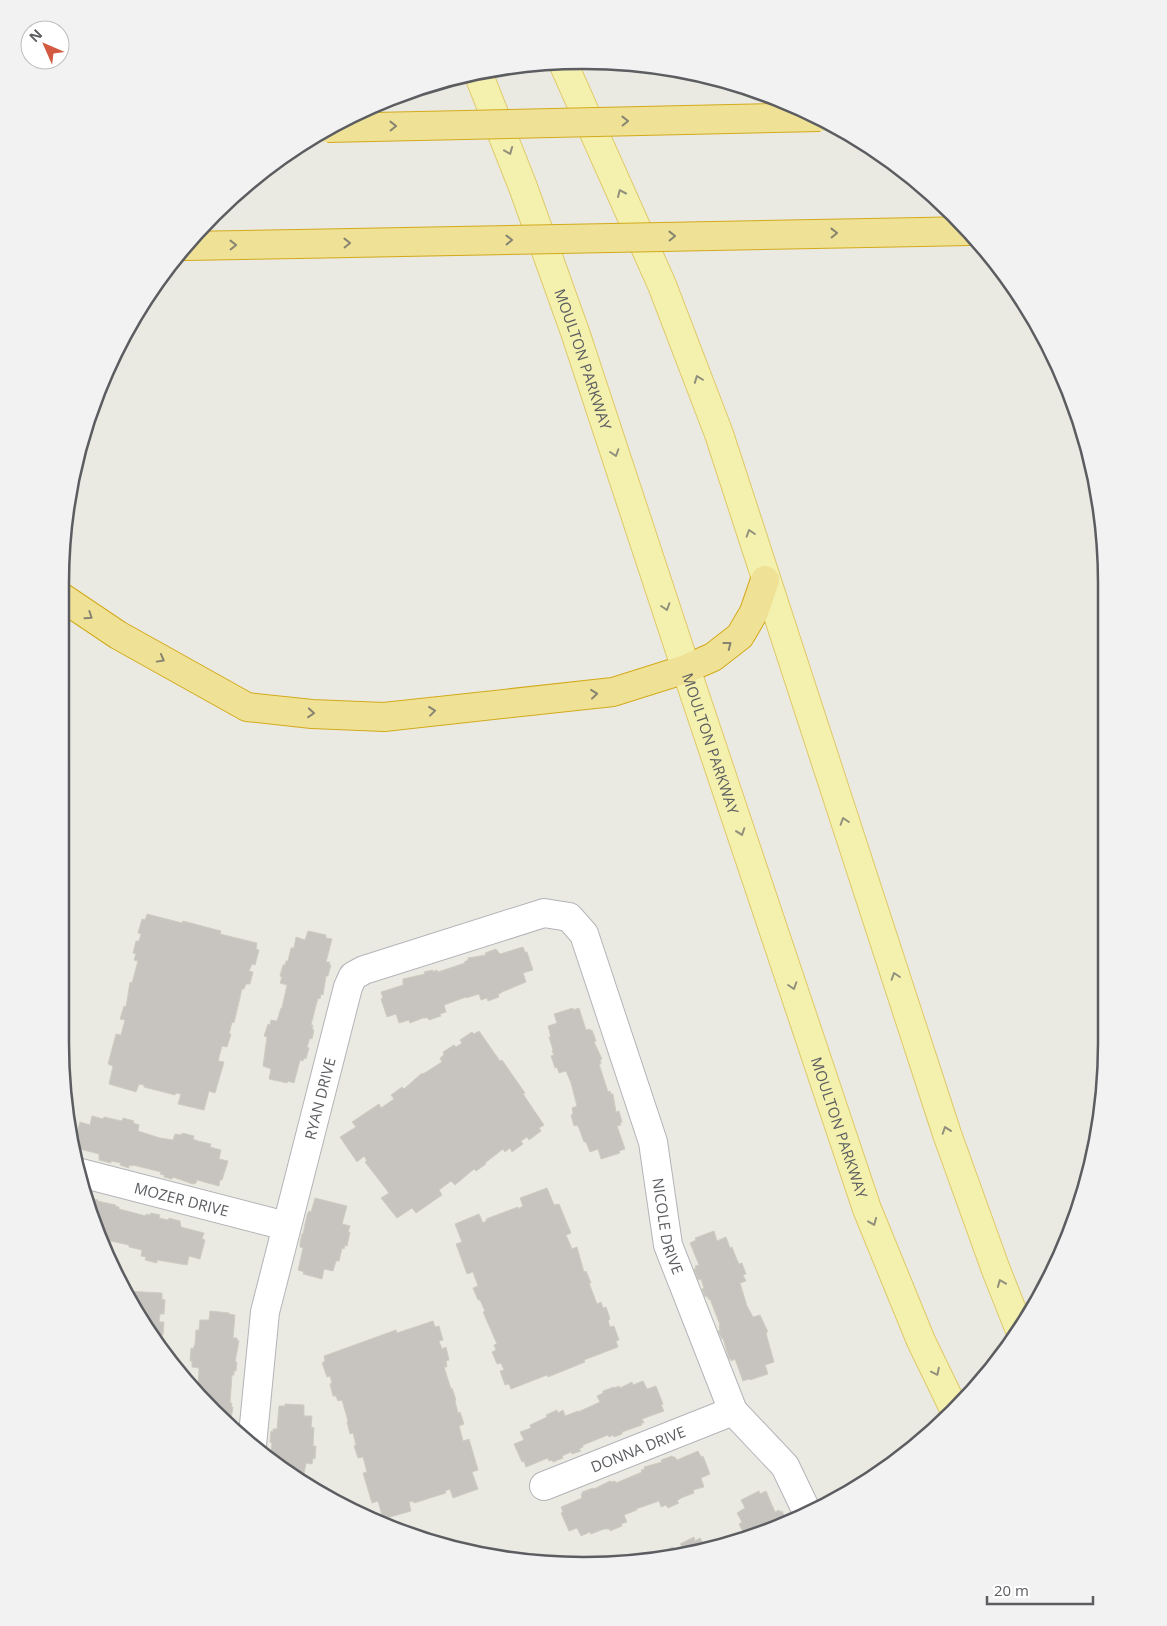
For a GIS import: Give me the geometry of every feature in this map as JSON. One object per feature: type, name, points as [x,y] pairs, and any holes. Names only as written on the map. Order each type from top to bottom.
[{"type":"highway","points":[[346,128],[801,117]]},
{"type":"highway","points":[[195,246],[958,231]]},
{"type":"highway","points":[[69,602],[118,635],[247,707],[312,714],[384,717],[613,692],[686,669],[713,657],[740,636],[754,612],[765,580]]},
{"type":"main road","points":[[566,70],[662,285],[719,434],[947,1134],[1016,1320]]},
{"type":"main road","name":"MOULTON PARKWAY","points":[[481,80],[523,186],[576,332],[686,669],[867,1209],[922,1341],[951,1402]]},
{"type":"street","name":"RYAN DRIVE","points":[[253,1437],[265,1312],[348,987],[353,976],[364,970],[544,913],[569,917]]},
{"type":"street","name":"NICOLE DRIVE","points":[[569,917],[584,934],[653,1142],[668,1245],[733,1411],[785,1466],[805,1507]]},
{"type":"street","name":"MOZER DRIVE","points":[[86,1174],[286,1226]]},
{"type":"street","name":"DONNA DRIVE","points":[[544,1486],[733,1411]]},
{"type":"building","points":[[147,914],[221,931],[220,934],[257,943],[256,949],[259,950],[255,965],[252,964],[249,971],[253,972],[250,984],[246,984],[244,989],[242,989],[227,1047],[222,1046],[218,1061],[224,1062],[215,1093],[209,1091],[204,1110],[178,1104],[181,1094],[176,1093],[175,1095],[139,1084],[136,1092],[109,1084],[113,1066],[108,1064],[116,1034],[121,1035],[125,1020],[120,1019],[124,1006],[126,1007],[130,982],[132,983],[138,961],[134,960],[136,954],[133,953],[136,941],[139,941],[141,934],[138,933],[142,919],[145,920]]},
{"type":"building","points":[[308,931],[326,935],[326,938],[332,939],[326,962],[330,962],[329,965],[331,965],[328,976],[326,976],[323,995],[321,994],[320,999],[318,998],[311,1025],[313,1025],[312,1029],[314,1030],[312,1039],[310,1038],[307,1047],[309,1048],[306,1059],[300,1060],[294,1083],[288,1081],[287,1083],[269,1079],[271,1069],[263,1066],[267,1037],[264,1036],[268,1024],[270,1025],[271,1020],[277,1021],[282,1008],[287,985],[280,983],[283,965],[288,961],[291,948],[294,948],[296,937],[305,940]]},
{"type":"building","points":[[523,947],[525,952],[527,952],[533,970],[523,973],[526,982],[502,992],[498,995],[499,997],[488,1001],[487,998],[481,1000],[479,994],[466,997],[444,1005],[446,1012],[429,1020],[428,1018],[423,1018],[410,1023],[409,1020],[399,1023],[396,1014],[387,1017],[381,999],[383,998],[381,992],[403,985],[403,979],[425,974],[424,972],[433,970],[433,972],[437,970],[438,972],[465,963],[468,958],[486,955],[485,953],[496,949],[500,954]]},
{"type":"building","points":[[573,1008],[573,1010],[579,1008],[586,1030],[592,1030],[596,1041],[594,1042],[602,1059],[600,1060],[601,1064],[599,1064],[608,1092],[610,1091],[613,1094],[616,1112],[619,1111],[622,1122],[620,1123],[621,1125],[617,1126],[625,1149],[619,1151],[620,1153],[601,1159],[598,1149],[590,1152],[579,1128],[577,1125],[574,1126],[571,1115],[573,1114],[572,1108],[577,1106],[571,1083],[566,1071],[559,1073],[557,1067],[555,1068],[551,1056],[554,1055],[548,1026],[557,1023],[554,1014]]},
{"type":"building","points":[[479,1031],[525,1093],[523,1094],[544,1125],[539,1128],[541,1131],[529,1140],[527,1137],[521,1141],[523,1144],[512,1152],[510,1148],[505,1152],[503,1149],[486,1164],[476,1171],[474,1169],[455,1185],[451,1181],[439,1190],[442,1195],[416,1213],[412,1208],[397,1218],[381,1198],[389,1193],[365,1162],[367,1161],[364,1156],[357,1162],[340,1137],[356,1127],[352,1122],[379,1104],[381,1108],[394,1099],[391,1095],[402,1087],[404,1089],[422,1073],[442,1062],[440,1058],[444,1055],[443,1052],[454,1045],[456,1047],[462,1043],[460,1040],[472,1032],[474,1034]]},
{"type":"building","points":[[92,1116],[122,1121],[123,1118],[134,1121],[133,1123],[139,1125],[138,1131],[160,1138],[173,1140],[175,1134],[182,1135],[182,1133],[194,1136],[193,1139],[211,1144],[210,1147],[221,1150],[219,1159],[228,1161],[222,1180],[220,1180],[219,1186],[197,1180],[193,1184],[173,1177],[172,1179],[164,1177],[164,1175],[160,1174],[161,1172],[133,1165],[129,1165],[129,1168],[120,1165],[121,1163],[99,1160],[99,1154],[80,1149],[77,1133],[80,1122],[90,1125]]},
{"type":"building","points":[[547,1188],[554,1205],[559,1204],[571,1233],[566,1235],[572,1249],[577,1247],[584,1272],[586,1271],[591,1283],[589,1283],[597,1304],[601,1302],[603,1308],[606,1307],[610,1319],[608,1321],[610,1327],[614,1326],[619,1340],[616,1341],[618,1347],[548,1377],[547,1375],[511,1389],[509,1384],[505,1385],[500,1371],[504,1370],[501,1363],[497,1364],[492,1352],[496,1350],[494,1345],[497,1344],[483,1312],[485,1311],[473,1288],[478,1286],[473,1272],[467,1274],[456,1244],[462,1242],[455,1224],[479,1214],[483,1223],[486,1219],[518,1207],[518,1209],[523,1206],[520,1198]]},
{"type":"building","points":[[315,1198],[347,1206],[342,1224],[350,1226],[347,1246],[345,1245],[344,1249],[342,1248],[339,1261],[336,1261],[333,1271],[324,1269],[322,1279],[303,1274],[304,1272],[298,1270],[303,1248],[300,1247],[302,1234],[307,1215],[309,1211],[311,1212]]},
{"type":"building","points":[[93,1199],[116,1205],[119,1209],[146,1216],[146,1214],[150,1215],[151,1213],[160,1215],[159,1218],[180,1221],[181,1227],[204,1233],[202,1239],[205,1240],[200,1259],[189,1256],[187,1265],[157,1260],[157,1263],[145,1260],[146,1257],[141,1256],[142,1250],[129,1247],[129,1245],[109,1241]]},
{"type":"building","points":[[714,1231],[717,1241],[726,1237],[739,1264],[742,1263],[746,1274],[743,1275],[746,1281],[740,1283],[747,1306],[753,1317],[760,1315],[768,1332],[766,1332],[774,1362],[765,1365],[768,1374],[750,1380],[743,1381],[735,1359],[731,1361],[729,1359],[723,1338],[718,1331],[720,1330],[720,1325],[710,1299],[707,1296],[705,1297],[701,1279],[698,1280],[694,1269],[696,1268],[695,1266],[699,1265],[690,1243],[696,1240],[695,1238]]},
{"type":"building","points":[[133,1291],[162,1293],[162,1299],[165,1300],[164,1314],[160,1314],[159,1322],[164,1322],[163,1335],[161,1335]]},
{"type":"building","points":[[210,1311],[235,1315],[233,1338],[237,1338],[239,1341],[235,1362],[237,1362],[236,1371],[232,1375],[230,1403],[232,1403],[231,1407],[233,1407],[231,1417],[198,1384],[199,1368],[192,1367],[192,1361],[190,1361],[191,1348],[193,1349],[195,1344],[196,1330],[199,1330],[200,1320],[209,1320]]},
{"type":"building","points":[[433,1321],[435,1327],[439,1326],[443,1340],[439,1341],[442,1349],[446,1347],[449,1360],[446,1361],[447,1367],[444,1367],[456,1400],[458,1413],[460,1412],[464,1424],[459,1426],[463,1441],[469,1439],[478,1470],[472,1472],[478,1489],[453,1498],[450,1489],[445,1491],[446,1493],[414,1503],[413,1501],[409,1502],[411,1511],[387,1518],[382,1516],[378,1501],[372,1503],[363,1473],[367,1472],[363,1457],[358,1458],[354,1446],[356,1445],[353,1433],[350,1434],[342,1400],[338,1401],[336,1396],[333,1396],[330,1376],[327,1377],[322,1363],[325,1361],[324,1356],[396,1330],[397,1333]]},
{"type":"building","points":[[643,1381],[647,1389],[656,1386],[664,1411],[642,1419],[644,1423],[641,1423],[642,1425],[614,1437],[613,1435],[609,1437],[608,1435],[583,1445],[579,1449],[581,1451],[572,1454],[571,1452],[553,1462],[552,1460],[549,1461],[548,1458],[526,1467],[524,1461],[522,1462],[514,1444],[524,1440],[520,1432],[531,1428],[530,1425],[557,1410],[558,1413],[563,1410],[565,1416],[578,1412],[600,1402],[597,1396],[603,1393],[603,1391],[619,1386],[620,1388],[632,1382],[633,1385]]},
{"type":"building","points":[[285,1404],[304,1405],[304,1416],[312,1416],[311,1427],[314,1428],[313,1446],[316,1446],[315,1459],[313,1458],[312,1464],[306,1463],[304,1474],[271,1452],[271,1431],[273,1432],[273,1429],[277,1429],[279,1406],[285,1406]]},
{"type":"building","points":[[698,1451],[701,1457],[703,1456],[710,1474],[701,1478],[704,1487],[693,1490],[694,1493],[681,1498],[677,1501],[679,1503],[668,1508],[666,1505],[661,1507],[659,1501],[636,1509],[624,1515],[627,1522],[610,1531],[610,1529],[604,1529],[581,1536],[577,1528],[569,1531],[561,1513],[563,1512],[561,1507],[582,1498],[582,1492],[594,1489],[610,1481],[615,1481],[616,1483],[642,1472],[641,1470],[645,1469],[644,1467],[662,1462],[661,1460],[672,1456],[677,1460]]},
{"type":"building","points":[[759,1491],[760,1494],[766,1491],[775,1512],[782,1511],[784,1516],[743,1532],[739,1524],[742,1522],[737,1513],[745,1508],[741,1500]]},
{"type":"building","points":[[694,1537],[695,1541],[700,1538],[703,1543],[678,1548],[682,1546],[680,1544]]}]
